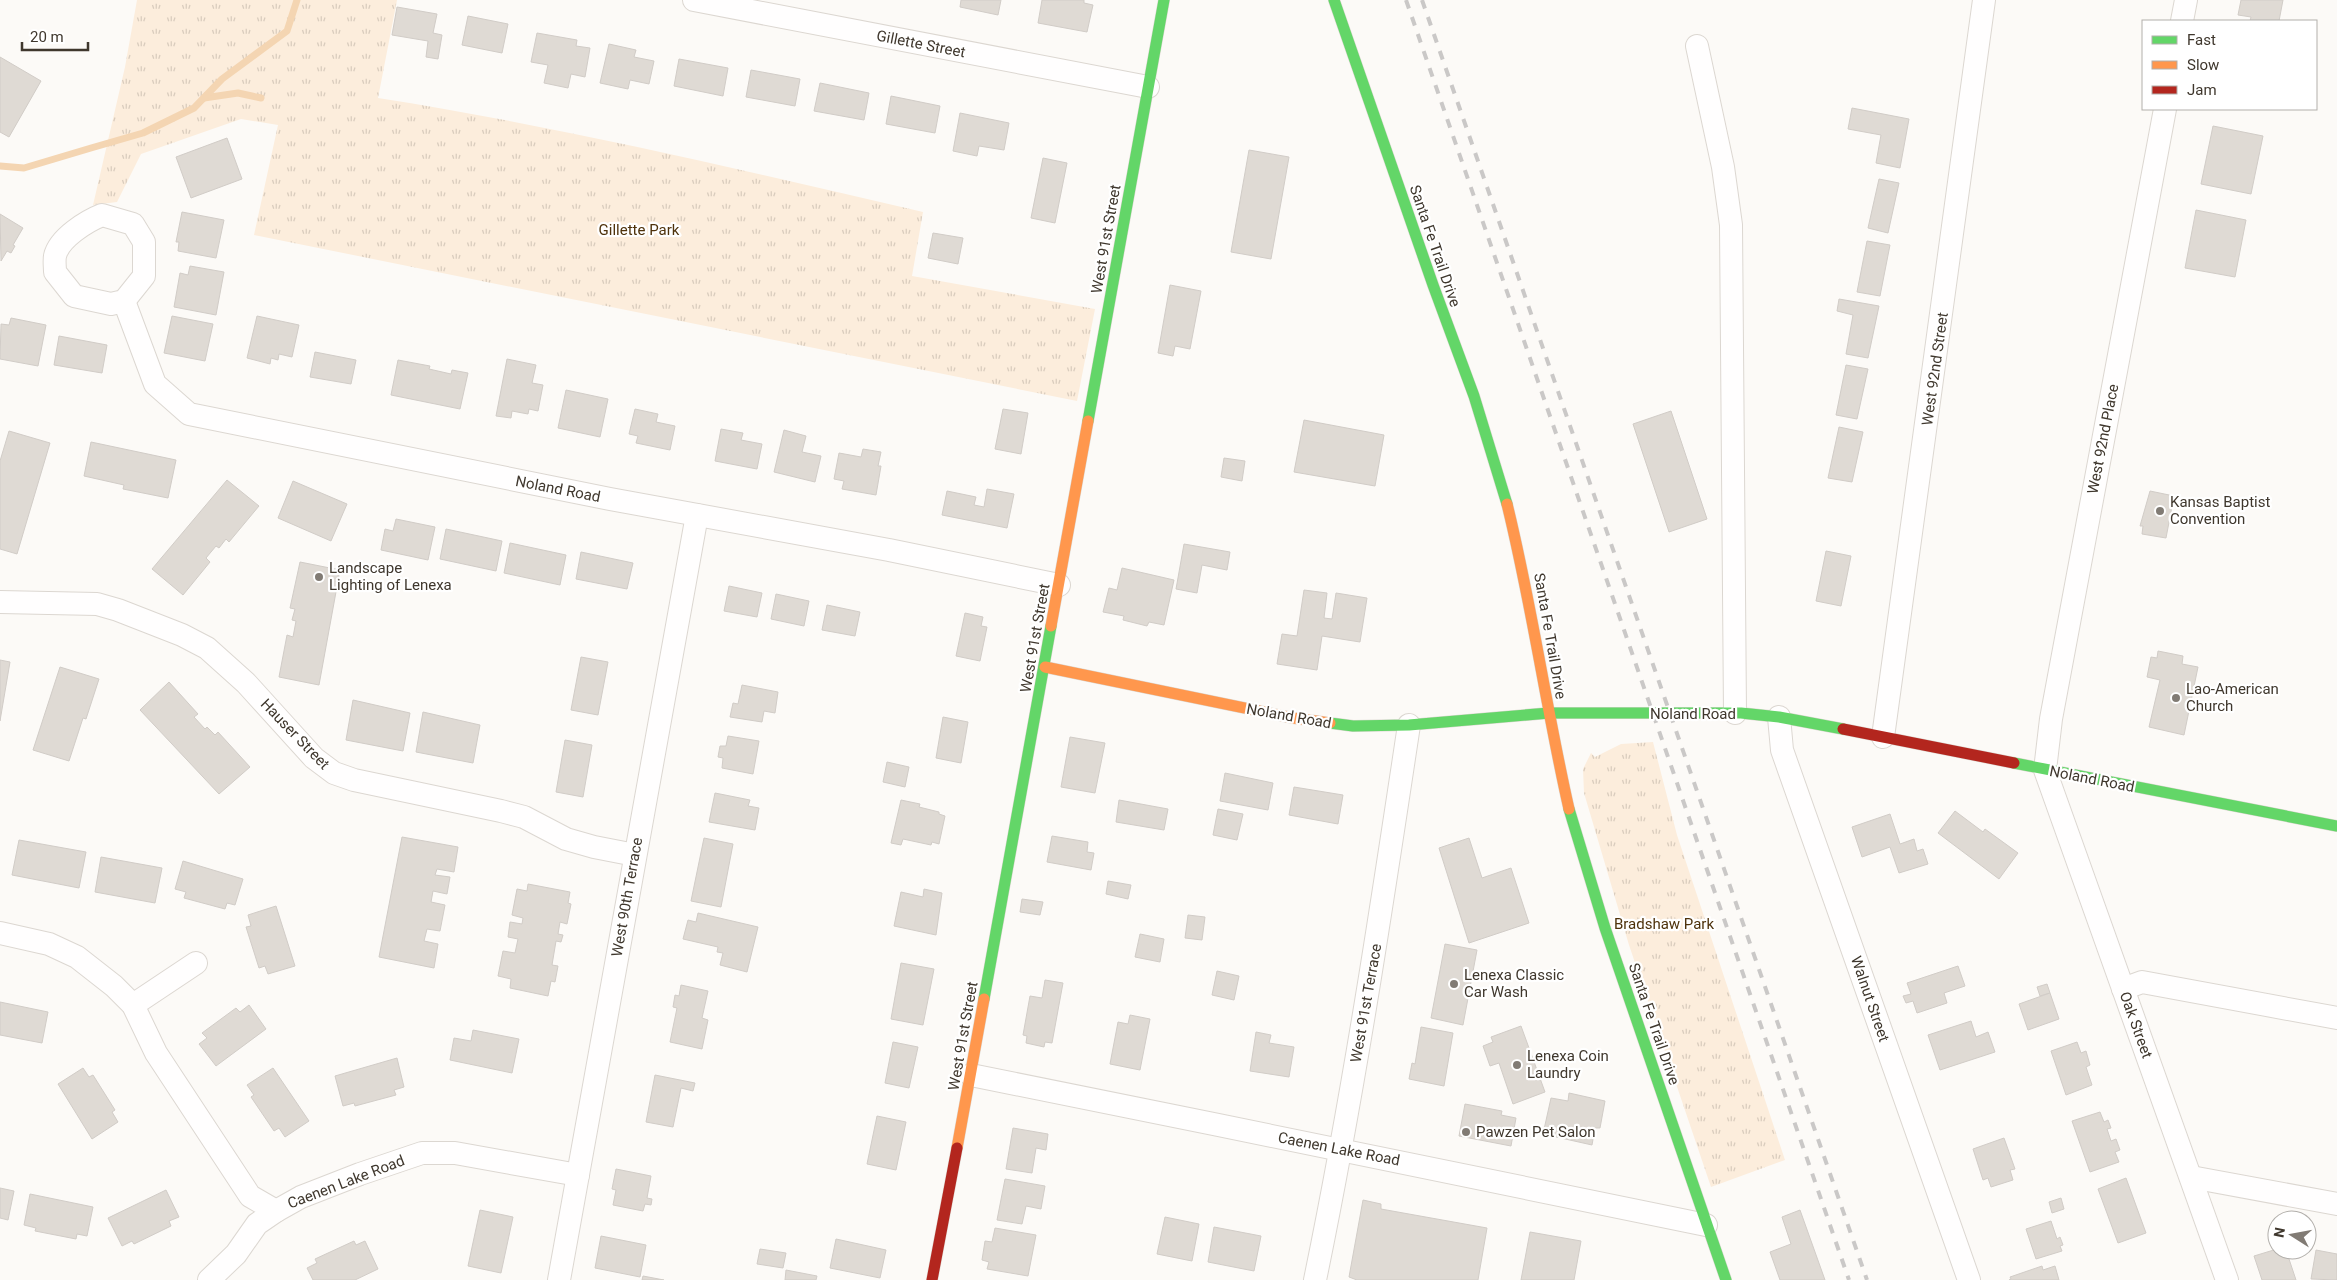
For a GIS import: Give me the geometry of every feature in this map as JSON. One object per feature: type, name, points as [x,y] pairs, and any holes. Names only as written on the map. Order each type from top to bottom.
[{"type":"street","name":"Gillette Street","points":[[694,0],[1148,87]]},
{"type":"street","name":"West 91st Street","points":[[932,1280],[971,1075],[1164,0]]},
{"type":"street","name":"Santa Fe Trail Drive","points":[[1334,0],[1433,285],[1474,396],[1503,488],[1522,565],[1558,762],[1574,828],[1608,936],[1726,1280]]},
{"type":"street","name":"West 92nd Street","points":[[1883,737],[1984,0]]},
{"type":"street","points":[[2182,20],[2186,0]]},
{"type":"street","points":[[1698,46],[1723,167],[1731,225],[1735,713]]},
{"type":"street","name":"West 92nd Place","points":[[2045,770],[2051,718],[2165,110]]},
{"type":"street","name":"Noland Road","points":[[124,301],[155,384],[190,414],[503,478],[889,550],[1059,585]]},
{"type":"street","name":"West 90th Terrace","points":[[559,1280],[697,515]]},
{"type":"street","name":"Hauser Street","points":[[0,602],[97,604],[164,628],[207,648],[246,683],[314,758],[334,773],[354,780],[501,810],[524,817],[566,839],[635,855]]},
{"type":"street","name":"Noland Road","points":[[1044,667],[1293,718],[1353,726],[1409,725],[1549,713],[1735,713],[1779,717],[2337,826]]},
{"type":"street","name":"Walnut Street","points":[[1779,717],[1782,750],[1969,1280]]},
{"type":"street","name":"West 91st Terrace","points":[[1315,1280],[1342,1151],[1371,980],[1409,725]]},
{"type":"street","name":"Oak Street","points":[[2045,770],[2191,1177],[2223,1279]]},
{"type":"street","name":"Caenen Lake Road","points":[[0,933],[49,944],[78,957],[114,986],[133,1005],[156,1052],[250,1196],[276,1211],[309,1193],[422,1153],[455,1152],[578,1175]]},
{"type":"street","points":[[133,1005],[196,962]]},
{"type":"street","points":[[2123,989],[2142,982],[2337,1018]]},
{"type":"street","name":"Caenen Lake Road","points":[[971,1075],[1342,1151],[1470,1174],[1706,1225]]},
{"type":"street","points":[[2191,1177],[2337,1204]]},
{"type":"street","points":[[209,1280],[236,1254],[257,1224],[276,1211]]},
{"type":"green space","name":"Gillette Park","points":[[137,0],[397,0],[378,98],[584,136],[923,212],[912,276],[1095,309],[1077,401],[254,235],[278,125],[241,119],[141,154],[117,202],[93,205],[125,67]]},
{"type":"green space","name":"Bradshaw Park","points":[[1653,742],[1677,835],[1785,1160],[1711,1187],[1629,945],[1584,793],[1583,769],[1591,753],[1595,757],[1621,744]]},
{"type":"building","points":[[961,0],[1001,0],[998,15],[960,7]]},
{"type":"building","points":[[1042,0],[1084,0],[1084,3],[1093,5],[1087,32],[1038,23]]},
{"type":"building","points":[[2241,0],[2283,0],[2279,20],[2250,20],[2251,17],[2238,15]]},
{"type":"building","points":[[397,7],[437,14],[433,33],[442,35],[438,59],[426,57],[428,41],[392,35]]},
{"type":"building","points":[[468,16],[508,24],[502,53],[462,45]]},
{"type":"building","points":[[537,33],[577,40],[576,46],[590,48],[585,77],[571,74],[568,88],[544,83],[548,65],[531,62]]},
{"type":"building","points":[[609,44],[636,50],[634,57],[654,61],[649,84],[630,80],[628,89],[600,83]]},
{"type":"building","points":[[0,57],[41,81],[9,137],[0,132]]},
{"type":"building","points":[[679,59],[728,68],[723,96],[674,86]]},
{"type":"building","points":[[751,70],[800,79],[795,106],[746,97]]},
{"type":"building","points":[[820,83],[869,93],[864,120],[814,111]]},
{"type":"building","points":[[891,96],[940,106],[935,133],[886,124]]},
{"type":"building","points":[[1852,108],[1909,119],[1900,168],[1876,163],[1881,135],[1848,129]]},
{"type":"building","points":[[960,113],[1009,123],[1004,150],[979,146],[977,156],[953,151]]},
{"type":"building","points":[[2213,126],[2263,136],[2251,194],[2201,184]]},
{"type":"building","points":[[227,138],[242,179],[191,198],[176,157]]},
{"type":"building","points":[[1249,150],[1289,157],[1271,259],[1231,252]]},
{"type":"building","points":[[1043,158],[1067,163],[1055,223],[1031,218]]},
{"type":"building","points":[[1879,179],[1899,183],[1888,233],[1868,228]]},
{"type":"building","points":[[2196,210],[2246,220],[2235,277],[2185,268]]},
{"type":"building","points":[[182,212],[224,220],[216,258],[178,251],[179,242],[176,242]]},
{"type":"building","points":[[0,214],[23,228],[13,245],[15,246],[11,253],[7,251],[1,261]]},
{"type":"building","points":[[933,233],[963,238],[958,264],[928,258]]},
{"type":"building","points":[[1867,241],[1890,245],[1880,296],[1857,292]]},
{"type":"building","points":[[190,266],[224,272],[216,315],[174,307],[180,273],[188,275]]},
{"type":"building","points":[[1170,285],[1201,291],[1190,349],[1175,346],[1173,356],[1158,353]]},
{"type":"building","points":[[1839,299],[1879,306],[1868,358],[1846,354],[1853,315],[1837,311]]},
{"type":"building","points":[[172,316],[213,324],[205,361],[164,353]]},
{"type":"building","points":[[257,316],[299,325],[292,357],[279,354],[278,360],[271,358],[270,364],[247,358]]},
{"type":"building","points":[[11,318],[46,325],[38,366],[0,359],[1,324],[9,325]]},
{"type":"building","points":[[59,336],[107,345],[102,373],[54,365]]},
{"type":"building","points":[[315,352],[356,360],[351,384],[310,377]]},
{"type":"building","points":[[507,359],[536,365],[532,383],[543,385],[538,411],[529,409],[528,414],[512,411],[511,418],[496,416]]},
{"type":"building","points":[[398,360],[430,366],[429,369],[451,374],[452,370],[468,373],[460,409],[391,395]]},
{"type":"building","points":[[1846,365],[1868,369],[1857,419],[1836,415]]},
{"type":"building","points":[[566,390],[608,399],[600,437],[558,428]]},
{"type":"building","points":[[635,409],[658,414],[656,422],[675,426],[670,450],[636,443],[638,436],[629,434]]},
{"type":"building","points":[[1003,409],[1028,413],[1021,454],[995,449]]},
{"type":"building","points":[[1671,411],[1707,519],[1669,532],[1633,424]]},
{"type":"building","points":[[1304,420],[1384,435],[1375,486],[1294,472]]},
{"type":"building","points":[[1839,427],[1863,432],[1852,482],[1828,478]]},
{"type":"building","points":[[721,429],[743,433],[741,440],[762,444],[757,469],[715,461]]},
{"type":"building","points":[[784,430],[806,436],[802,452],[821,456],[815,482],[774,472]]},
{"type":"building","points":[[9,431],[50,443],[17,554],[0,549],[0,461]]},
{"type":"building","points":[[91,442],[176,460],[168,498],[123,489],[124,485],[84,476]]},
{"type":"building","points":[[863,449],[881,452],[878,466],[881,466],[876,495],[842,489],[844,481],[834,479],[839,453],[861,457]]},
{"type":"building","points":[[1224,458],[1245,461],[1242,481],[1221,477]]},
{"type":"building","points":[[227,480],[259,506],[229,542],[226,539],[219,548],[216,546],[206,558],[210,562],[183,595],[152,569]]},
{"type":"building","points":[[293,481],[347,504],[331,541],[278,518]]},
{"type":"building","points":[[987,489],[1014,494],[1007,528],[942,515],[947,491],[976,497],[974,505],[984,507]]},
{"type":"building","points":[[2150,491],[2174,496],[2166,538],[2142,534],[2143,526],[2140,526]]},
{"type":"building","points":[[396,519],[435,527],[428,560],[381,550],[385,529],[393,531]]},
{"type":"building","points":[[446,529],[502,541],[496,571],[440,559]]},
{"type":"building","points":[[510,543],[566,555],[560,585],[504,573]]},
{"type":"building","points":[[1184,544],[1230,552],[1227,570],[1202,565],[1197,593],[1176,589]]},
{"type":"building","points":[[1826,551],[1851,556],[1841,606],[1816,601]]},
{"type":"building","points":[[581,552],[633,563],[627,589],[576,579]]},
{"type":"building","points":[[300,562],[340,570],[319,685],[279,677],[287,635],[293,637],[296,621],[292,620],[295,609],[290,608]]},
{"type":"building","points":[[1122,568],[1174,580],[1164,625],[1149,622],[1147,626],[1123,620],[1124,616],[1103,612],[1109,588],[1117,590]]},
{"type":"building","points":[[729,586],[762,593],[757,617],[724,611]]},
{"type":"building","points":[[1304,590],[1327,593],[1324,618],[1332,619],[1336,593],[1367,598],[1360,642],[1322,636],[1317,670],[1277,664],[1282,634],[1297,636]]},
{"type":"building","points":[[776,594],[809,601],[804,626],[771,619]]},
{"type":"building","points":[[827,605],[860,612],[855,636],[822,630]]},
{"type":"building","points":[[965,613],[983,617],[981,626],[987,627],[980,661],[956,656]]},
{"type":"building","points":[[2158,651],[2183,656],[2182,664],[2198,667],[2184,735],[2149,727],[2160,680],[2147,677],[2151,657],[2157,658]]},
{"type":"building","points":[[581,657],[608,662],[598,715],[571,710]]},
{"type":"building","points":[[0,660],[10,662],[0,721]]},
{"type":"building","points":[[60,667],[99,679],[86,719],[83,718],[69,761],[33,750]]},
{"type":"building","points":[[169,682],[198,714],[194,717],[205,729],[207,727],[215,735],[218,732],[250,767],[219,794],[140,710]]},
{"type":"building","points":[[742,685],[778,692],[775,713],[764,711],[762,722],[730,717],[733,703],[738,704]]},
{"type":"building","points":[[353,700],[410,713],[403,751],[346,740]]},
{"type":"building","points":[[423,712],[480,725],[473,763],[416,752]]},
{"type":"building","points":[[943,717],[968,722],[961,763],[936,758]]},
{"type":"building","points":[[728,736],[759,741],[753,774],[722,768],[723,758],[718,757],[720,746],[726,746]]},
{"type":"building","points":[[1070,737],[1105,743],[1095,793],[1061,787]]},
{"type":"building","points":[[565,740],[592,745],[583,797],[556,792]]},
{"type":"building","points":[[887,762],[909,767],[905,787],[883,782]]},
{"type":"building","points":[[1225,773],[1273,783],[1268,810],[1220,801]]},
{"type":"building","points":[[1294,787],[1343,795],[1338,824],[1289,815]]},
{"type":"building","points":[[715,793],[750,800],[748,806],[759,808],[755,830],[709,822]]},
{"type":"building","points":[[901,800],[920,804],[919,807],[939,812],[939,814],[945,816],[939,844],[932,842],[931,845],[903,839],[901,845],[891,843]]},
{"type":"building","points":[[1119,800],[1168,809],[1164,830],[1116,822]]},
{"type":"building","points":[[1218,809],[1243,814],[1237,840],[1213,835]]},
{"type":"building","points":[[1955,811],[1983,832],[1985,829],[2018,853],[1999,879],[1938,833]]},
{"type":"building","points":[[1890,814],[1900,844],[1914,839],[1917,851],[1923,849],[1928,864],[1899,873],[1890,847],[1862,857],[1852,827]]},
{"type":"building","points":[[1052,836],[1088,842],[1087,852],[1094,853],[1091,870],[1047,862]]},
{"type":"building","points":[[402,837],[458,847],[454,872],[437,869],[435,875],[450,877],[447,894],[433,891],[431,902],[445,905],[440,931],[427,929],[424,941],[438,944],[434,968],[379,957]]},
{"type":"building","points":[[704,838],[733,844],[721,907],[691,901]]},
{"type":"building","points":[[1469,838],[1482,878],[1511,868],[1529,923],[1469,943],[1439,848]]},
{"type":"building","points":[[19,840],[86,852],[79,888],[12,875]]},
{"type":"building","points":[[101,857],[162,868],[155,903],[95,892]]},
{"type":"building","points":[[183,861],[243,879],[235,905],[227,903],[225,909],[184,898],[186,892],[175,889]]},
{"type":"building","points":[[1108,881],[1131,885],[1128,899],[1106,894]]},
{"type":"building","points":[[528,884],[570,892],[568,903],[571,904],[567,924],[560,922],[558,934],[563,935],[561,942],[556,941],[552,965],[558,966],[555,982],[551,981],[548,996],[510,988],[511,979],[498,976],[503,951],[515,953],[518,939],[508,937],[510,922],[522,924],[523,918],[512,915],[517,889],[527,891]]},
{"type":"building","points":[[924,889],[942,893],[936,935],[894,926],[901,892],[923,897]]},
{"type":"building","points":[[1022,899],[1043,902],[1040,915],[1020,912]]},
{"type":"building","points":[[276,906],[295,966],[268,974],[265,966],[259,968],[246,927],[251,926],[248,915]]},
{"type":"building","points":[[698,913],[758,927],[747,972],[720,965],[723,953],[717,952],[718,947],[683,939],[688,920],[696,922]]},
{"type":"building","points":[[1188,915],[1205,917],[1202,940],[1185,938]]},
{"type":"building","points":[[1140,934],[1164,939],[1160,962],[1135,957]]},
{"type":"building","name":"Lenexa Classic Car Wash","points":[[1445,944],[1477,950],[1463,1025],[1431,1018]]},
{"type":"building","points":[[901,963],[934,969],[923,1025],[891,1019]]},
{"type":"building","points":[[1958,966],[1965,986],[1944,993],[1947,1003],[1917,1013],[1913,1001],[1906,1003],[1903,996],[1911,994],[1907,983]]},
{"type":"building","points":[[1217,971],[1239,976],[1234,1000],[1212,995]]},
{"type":"building","points":[[1045,980],[1063,983],[1052,1043],[1045,1042],[1044,1047],[1026,1043],[1027,1036],[1023,1035],[1030,996],[1042,998]]},
{"type":"building","points":[[2047,984],[2050,993],[2040,996],[2037,987]]},
{"type":"building","points":[[681,985],[708,991],[702,1018],[708,1020],[702,1049],[670,1042],[677,1008],[673,1007],[675,995],[679,996]]},
{"type":"building","points":[[2050,993],[2059,1019],[2028,1030],[2019,1004]]},
{"type":"building","points":[[0,1002],[48,1012],[42,1043],[0,1035]]},
{"type":"building","points":[[249,1005],[266,1029],[216,1066],[199,1044],[207,1038],[202,1033],[236,1008],[240,1012]]},
{"type":"building","points":[[1130,1015],[1150,1019],[1140,1070],[1110,1064],[1118,1022],[1128,1024]]},
{"type":"building","points":[[1971,1021],[1976,1037],[1988,1032],[1995,1052],[1940,1070],[1928,1035]]},
{"type":"building","name":"Lenexa Coin Laundry","points":[[1521,1026],[1545,1092],[1513,1104],[1499,1063],[1490,1066],[1483,1046],[1493,1042],[1491,1037]]},
{"type":"building","points":[[1421,1027],[1453,1033],[1444,1086],[1409,1079],[1412,1063],[1415,1064]]},
{"type":"building","points":[[473,1030],[519,1039],[512,1073],[450,1060],[454,1038],[471,1041]]},
{"type":"building","points":[[1256,1032],[1271,1035],[1269,1043],[1294,1047],[1289,1077],[1250,1071]]},
{"type":"building","points":[[893,1042],[918,1047],[909,1088],[885,1083]]},
{"type":"building","points":[[2077,1042],[2081,1053],[2086,1051],[2090,1065],[2086,1067],[2092,1085],[2066,1095],[2051,1051]]},
{"type":"building","points":[[397,1058],[404,1087],[394,1090],[396,1095],[355,1106],[354,1103],[343,1106],[335,1076]]},
{"type":"building","points":[[83,1068],[89,1077],[93,1075],[115,1110],[112,1112],[118,1122],[92,1139],[58,1084]]},
{"type":"building","points":[[273,1068],[309,1121],[285,1137],[279,1128],[274,1131],[251,1097],[254,1095],[247,1085]]},
{"type":"building","points":[[655,1075],[695,1083],[693,1091],[681,1088],[673,1127],[646,1122]]},
{"type":"building","points":[[1569,1093],[1605,1101],[1600,1128],[1595,1128],[1592,1145],[1543,1134],[1551,1098],[1568,1101]]},
{"type":"building","points":[[1465,1104],[1502,1111],[1501,1115],[1516,1118],[1511,1146],[1459,1136]]},
{"type":"building","points":[[2100,1112],[2104,1122],[2108,1120],[2111,1128],[2107,1129],[2111,1141],[2116,1139],[2120,1150],[2115,1152],[2119,1162],[2090,1172],[2072,1121]]},
{"type":"building","points":[[877,1116],[906,1122],[896,1170],[867,1164]]},
{"type":"building","points":[[1013,1128],[1048,1134],[1046,1150],[1036,1148],[1032,1173],[1006,1169]]},
{"type":"building","points":[[2004,1138],[2015,1169],[2010,1170],[2013,1180],[1991,1187],[1988,1178],[1983,1180],[1973,1149]]},
{"type":"building","points":[[616,1169],[651,1176],[647,1198],[652,1199],[651,1205],[645,1204],[643,1211],[613,1205],[616,1190],[612,1189]]},
{"type":"building","points":[[2126,1178],[2146,1233],[2118,1243],[2098,1189]]},
{"type":"building","points":[[1005,1179],[1045,1186],[1041,1209],[1026,1206],[1022,1224],[997,1220]]},
{"type":"building","points":[[0,1188],[14,1191],[8,1220],[0,1218]]},
{"type":"building","points":[[166,1190],[179,1217],[169,1221],[171,1226],[134,1244],[132,1241],[122,1246],[108,1218]]},
{"type":"building","points":[[30,1194],[93,1207],[87,1236],[77,1234],[76,1239],[35,1231],[36,1228],[24,1225]]},
{"type":"building","points":[[2061,1198],[2064,1209],[2052,1213],[2049,1202]]},
{"type":"building","points":[[1363,1200],[1381,1204],[1381,1209],[1487,1228],[1478,1280],[1357,1280],[1349,1277]]},
{"type":"building","points":[[480,1210],[513,1217],[501,1273],[468,1266]]},
{"type":"building","points":[[1800,1210],[1825,1280],[1780,1280],[1770,1252],[1791,1244],[1782,1217]]},
{"type":"building","points":[[1165,1217],[1199,1224],[1192,1261],[1157,1254]]},
{"type":"building","points":[[2051,1221],[2057,1239],[2060,1237],[2063,1245],[2060,1246],[2062,1251],[2036,1259],[2026,1229]]},
{"type":"building","points":[[1214,1227],[1261,1236],[1254,1271],[1208,1262]]},
{"type":"building","points":[[995,1228],[1036,1235],[1028,1276],[987,1269],[989,1262],[982,1260],[985,1241],[992,1242]]},
{"type":"building","points":[[1530,1232],[1581,1241],[1574,1280],[1521,1280]]},
{"type":"building","points":[[601,1236],[646,1245],[640,1277],[595,1268]]},
{"type":"building","points":[[836,1239],[886,1250],[880,1278],[830,1268]]},
{"type":"building","points":[[354,1241],[356,1245],[365,1241],[378,1269],[355,1280],[313,1280],[307,1268],[317,1263],[315,1259]]},
{"type":"building","points":[[760,1249],[786,1253],[783,1268],[757,1264]]},
{"type":"building","points":[[2317,1250],[2337,1254],[2337,1280],[2311,1279],[2314,1260],[2317,1260]]},
{"type":"building","points":[[2267,1252],[2267,1260],[2289,1260],[2296,1280],[2262,1280],[2254,1256]]},
{"type":"building","points":[[2042,1266],[2043,1270],[2055,1266],[2059,1280],[2009,1280],[2011,1279],[2010,1277]]},
{"type":"building","points":[[786,1270],[817,1276],[816,1280],[785,1280]]},
{"type":"building","points":[[643,1276],[664,1280],[642,1280]]},
{"type":"waterway","points":[[0,166],[24,168],[143,133],[194,108],[222,79],[287,31],[297,0]]},
{"type":"waterway","points":[[204,98],[238,93],[261,98]]},
{"type":"railway","points":[[1406,0],[1849,1280]]},
{"type":"railway","points":[[1422,0],[1867,1280]]},
{"type":"traffic: fast","points":[[1088,421],[1164,0]]},
{"type":"traffic: fast","points":[[1334,0],[1433,285],[1474,396],[1507,504]]},
{"type":"traffic: fast","points":[[984,999],[1051,626]]},
{"type":"traffic: fast","points":[[1330,723],[1353,726],[1409,725],[1549,713],[1741,713],[1779,717],[1843,729]]},
{"type":"traffic: fast","points":[[2014,763],[2337,826]]},
{"type":"traffic: fast","points":[[1569,809],[1605,928],[1726,1280]]},
{"type":"traffic: slow","points":[[1051,626],[1088,421]]},
{"type":"traffic: slow","points":[[1507,504],[1524,580],[1569,809]]},
{"type":"traffic: slow","points":[[1045,667],[1293,718],[1330,723]]},
{"type":"traffic: slow","points":[[957,1148],[984,999]]},
{"type":"traffic: jam","points":[[1843,729],[2014,763]]},
{"type":"traffic: jam","points":[[932,1280],[957,1148]]},
{"type":"place","name":"Kansas Baptist Convention","points":[[2160,511]]},
{"type":"place","name":"Landscape Lighting of Lenexa","points":[[319,577]]},
{"type":"place","name":"Lao-American Church","points":[[2176,698]]},
{"type":"place","name":"Lenexa Classic Car Wash","points":[[1454,984]]},
{"type":"place","name":"Lenexa Coin Laundry","points":[[1517,1065]]},
{"type":"place","name":"Pawzen Pet Salon","points":[[1466,1132]]}]
